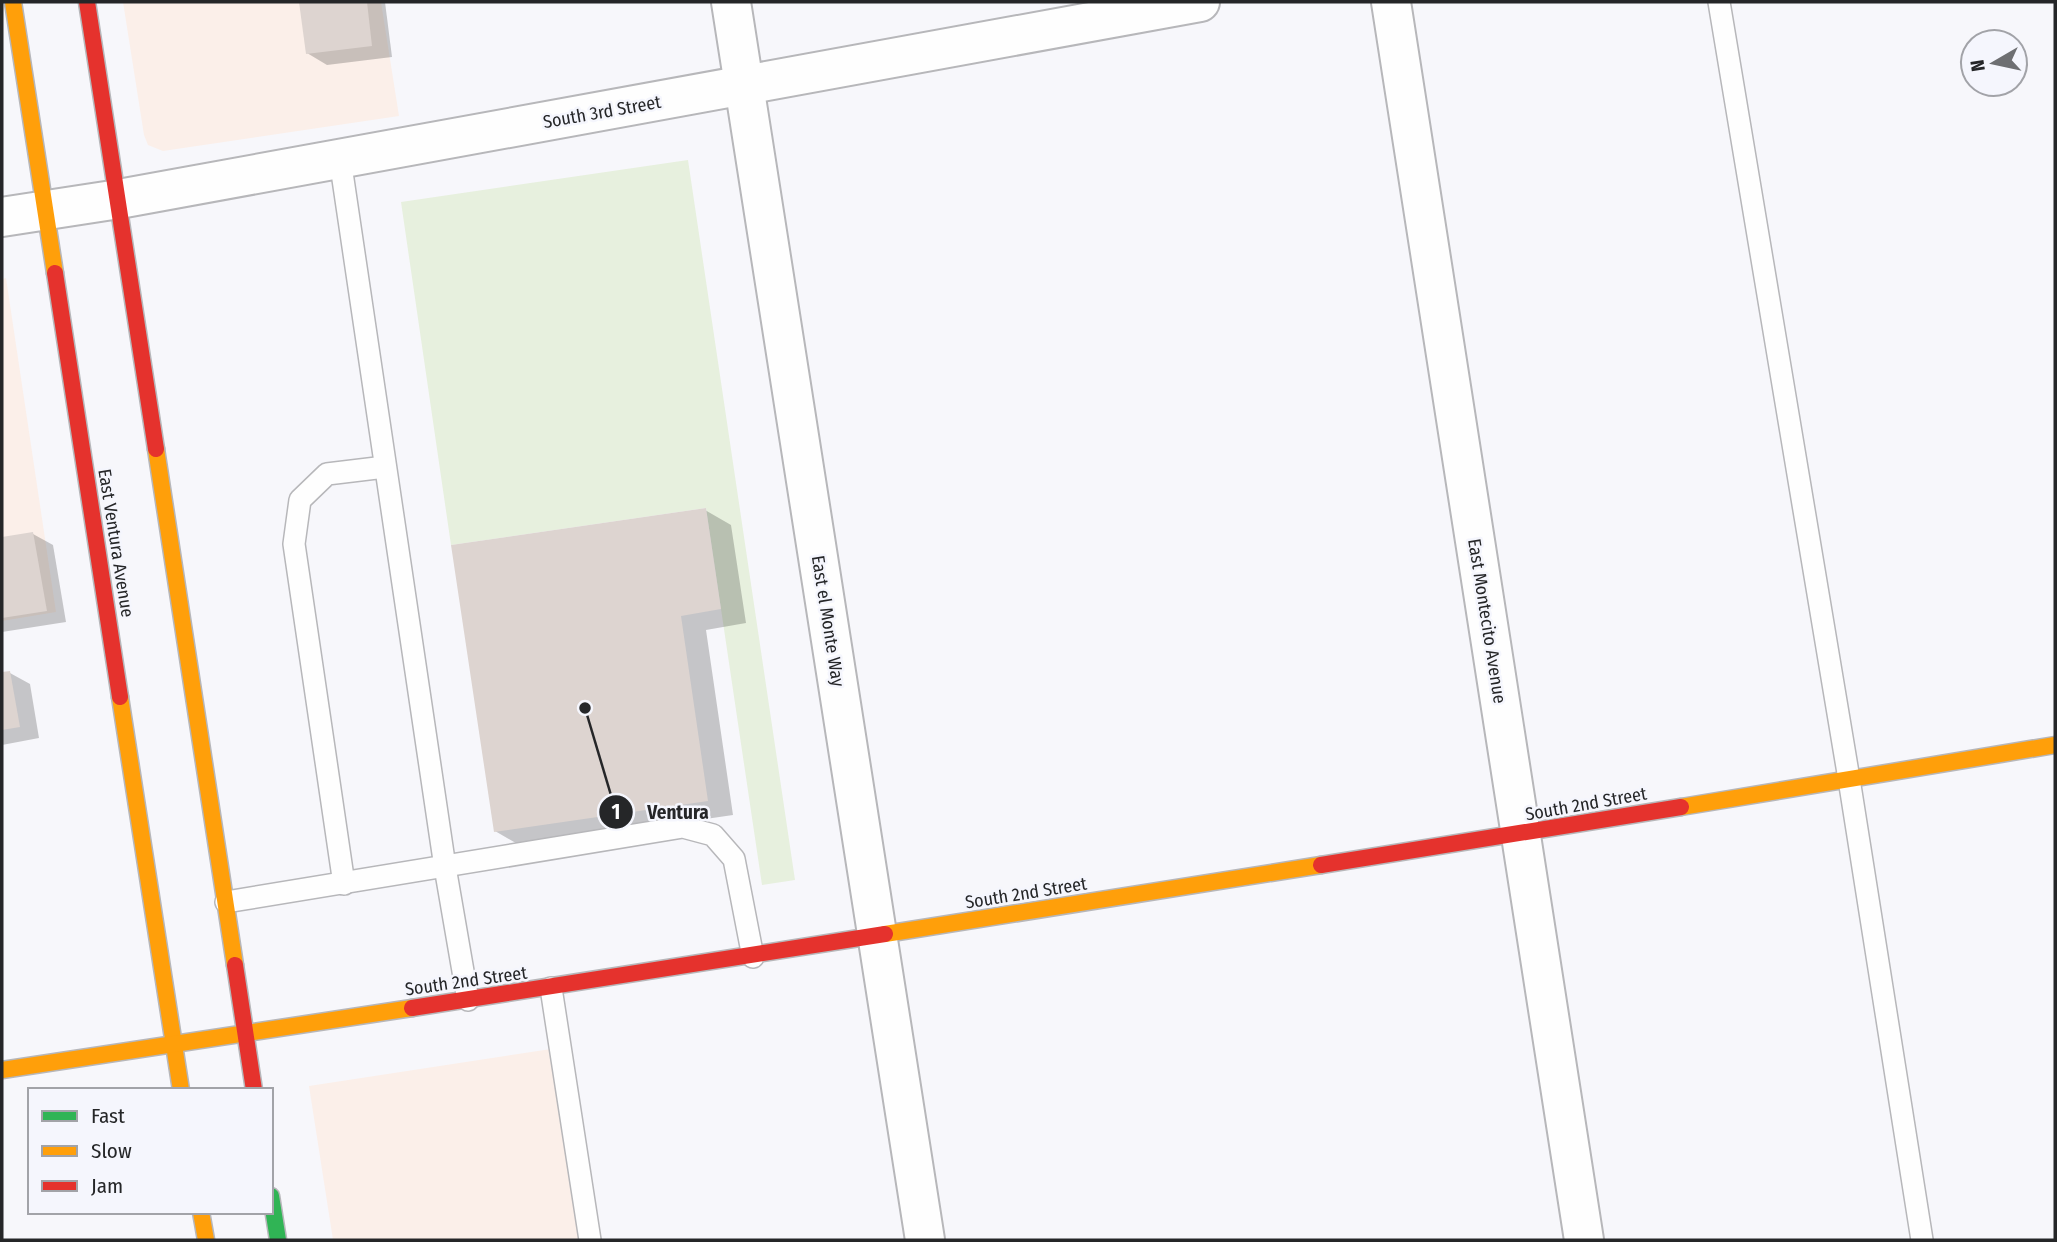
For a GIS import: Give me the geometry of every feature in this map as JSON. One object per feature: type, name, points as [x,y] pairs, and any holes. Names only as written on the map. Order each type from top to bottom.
[{"type":"main road","name":"East Ventura Avenue","points":[[13,2],[181,1088]]},
{"type":"main road","points":[[87,2],[254,1088]]},
{"type":"main road","name":"South 2nd Street","points":[[2,1070],[753,957],[2055,745]]},
{"type":"main road","points":[[273,1209],[278,1240]]},
{"type":"main road","points":[[201,1214],[206,1240]]},
{"type":"street","name":"East el Monte Way","points":[[731,2],[925,1240]]},
{"type":"street","name":"South 3rd Street","points":[[2,217],[119,199],[1200,2]]},
{"type":"street","name":"East Montecito Avenue","points":[[1391,2],[1584,1240]]},
{"type":"lane","points":[[1719,2],[1849,779],[1922,1240]]},
{"type":"lane","points":[[340,159],[445,867],[468,1000]]},
{"type":"lane","points":[[344,884],[294,544],[300,500],[327,474],[385,467]]},
{"type":"lane","points":[[226,902],[683,827],[713,835],[734,859],[753,957]]},
{"type":"lane","points":[[551,988],[590,1240]]},
{"type":"shaded area","points":[[123,2],[381,2],[399,116],[163,151],[148,145],[144,135]]},
{"type":"shaded area","points":[[6,278],[56,612],[2,621],[2,279]]},
{"type":"shaded area","points":[[551,1049],[580,1240],[333,1240],[309,1086]]},
{"type":"green space","points":[[688,160],[795,880],[762,885],[706,508],[451,545],[401,202]]},
{"type":"building","points":[[299,2],[367,2],[372,46],[306,54]]},
{"type":"building","points":[[706,508],[721,609],[681,616],[708,801],[494,832],[451,545]]},
{"type":"building","points":[[33,532],[47,611],[2,618],[2,537]]},
{"type":"building","points":[[10,671],[20,727],[2,730],[2,672]]},
{"type":"traffic: fast","points":[[273,1209],[278,1240]]},
{"type":"traffic: slow","points":[[13,2],[55,273]]},
{"type":"traffic: slow","points":[[156,449],[235,965]]},
{"type":"traffic: slow","points":[[120,697],[181,1088]]},
{"type":"traffic: slow","points":[[1681,807],[2055,745]]},
{"type":"traffic: slow","points":[[885,934],[1321,865]]},
{"type":"traffic: slow","points":[[2,1070],[412,1008]]},
{"type":"traffic: slow","points":[[201,1214],[206,1240]]},
{"type":"traffic: jam","points":[[87,2],[156,449]]},
{"type":"traffic: jam","points":[[55,273],[120,697]]},
{"type":"traffic: jam","points":[[1321,865],[1681,807]]},
{"type":"traffic: jam","points":[[412,1008],[885,934]]},
{"type":"traffic: jam","points":[[235,965],[254,1088]]},
{"type":"place","name":"Ventura","points":[[585,708]]}]
